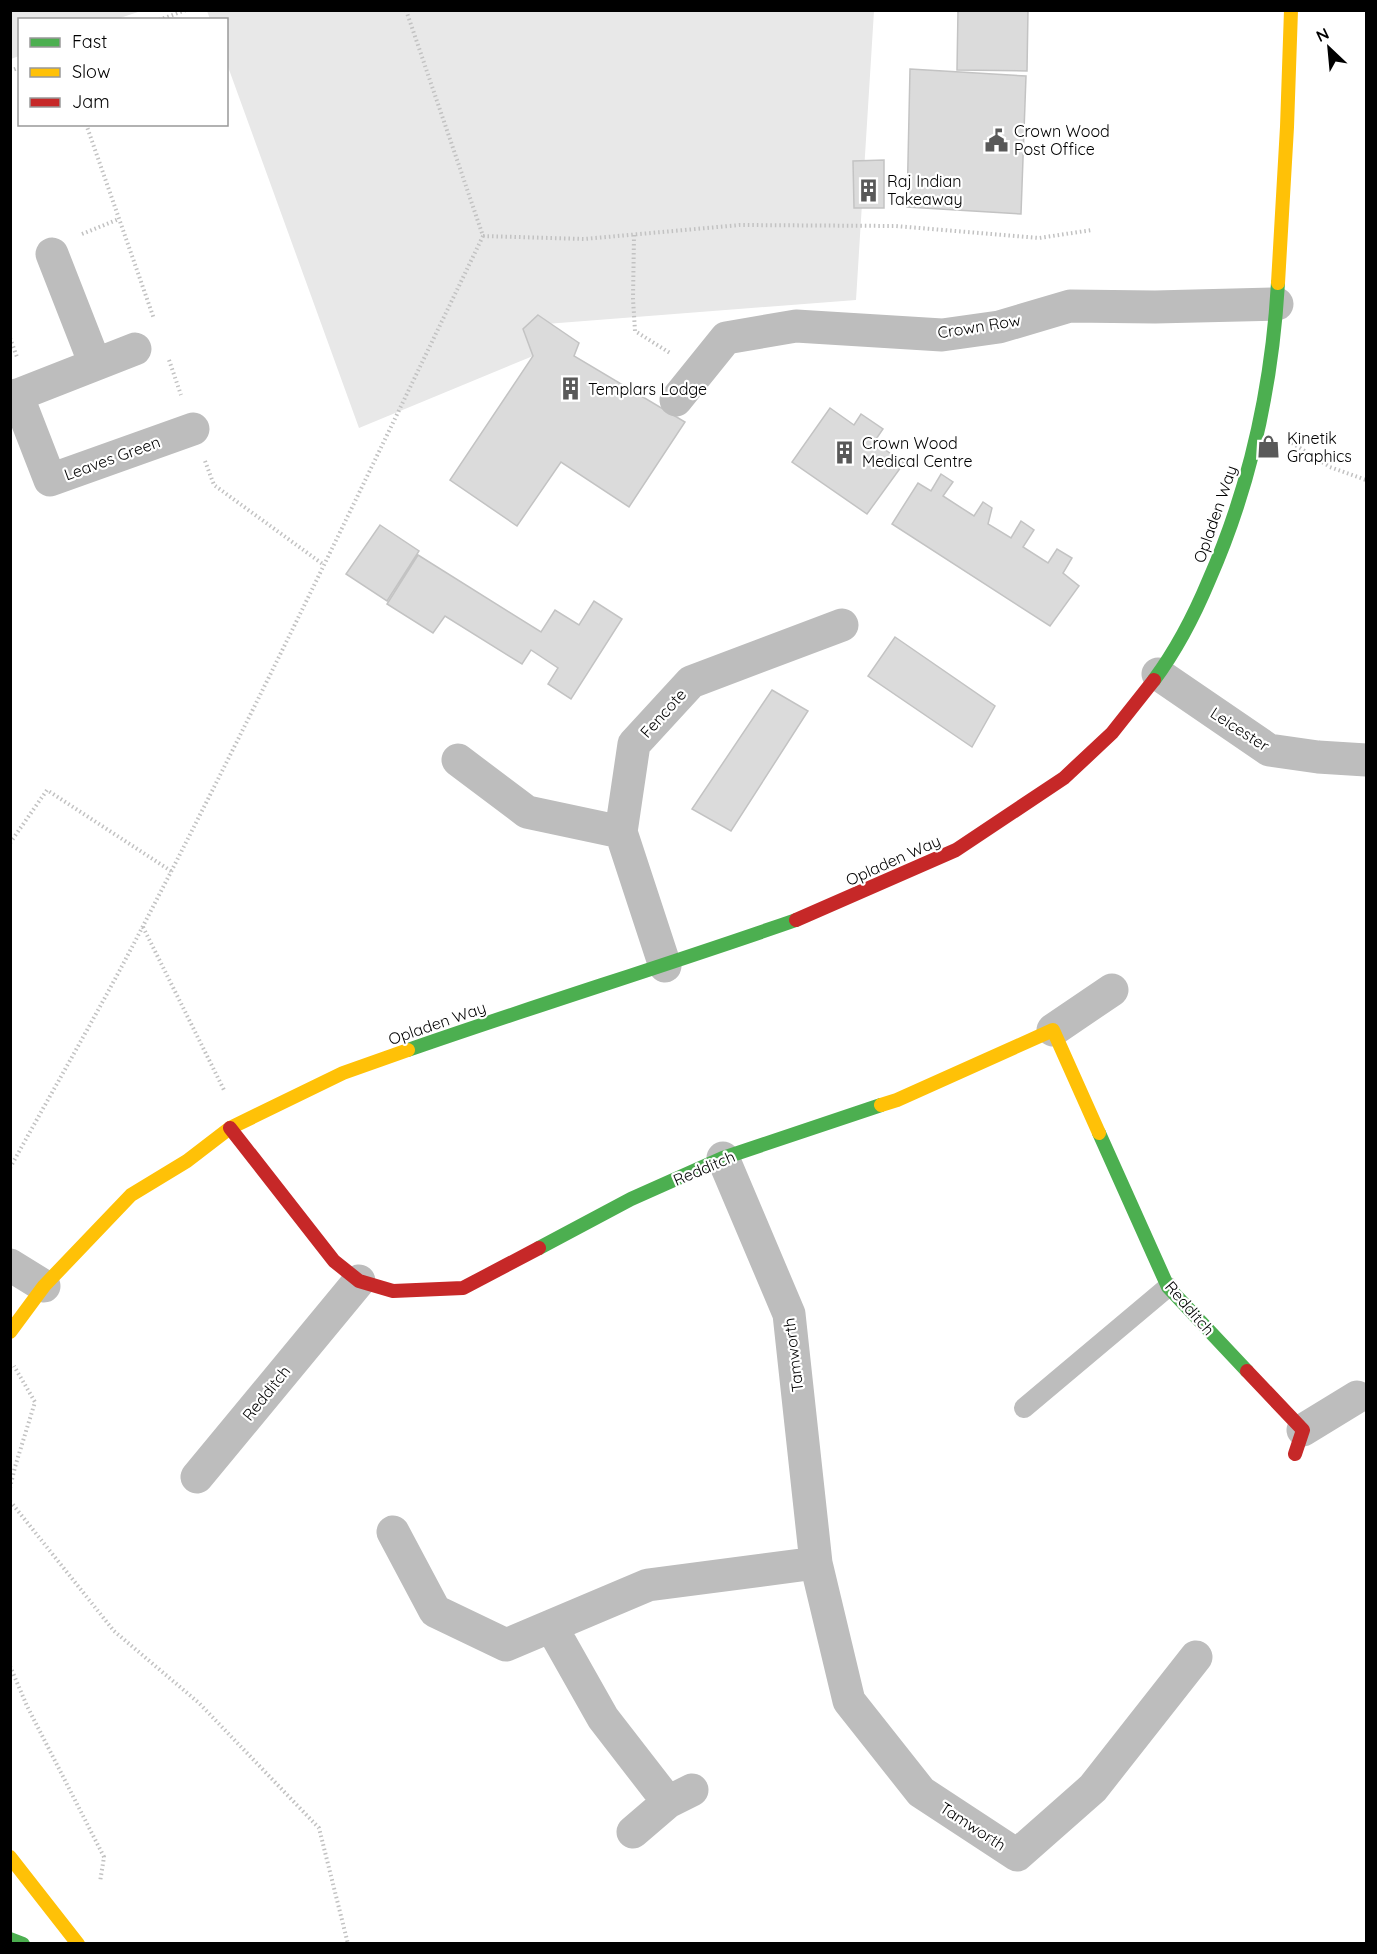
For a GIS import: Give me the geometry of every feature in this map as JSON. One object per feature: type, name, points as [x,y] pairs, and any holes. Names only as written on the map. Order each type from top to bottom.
[{"type":"main road","name":"Opladen Way","points":[[10,1332],[44,1286],[131,1195],[187,1161],[230,1128],[343,1073],[497,1019],[665,966],[809,916],[956,850],[1064,778],[1112,733],[1158,674],[1190,625],[1227,540],[1261,423],[1276,304],[1287,127],[1291,10]]},
{"type":"main road","name":"Redditch","points":[[230,1128],[334,1261],[358,1281],[393,1291],[463,1288],[631,1199],[723,1158],[897,1100],[1053,1030],[1168,1287],[1299,1442]]},
{"type":"main road","points":[[10,1857],[78,1944]]},
{"type":"main road","points":[[10,1939],[23,1944]]},
{"type":"street","points":[[52,254],[95,364]]},
{"type":"street","name":"Crown Row","points":[[676,400],[726,338],[796,326],[942,335],[999,327],[1070,306],[1155,307],[1276,304]]},
{"type":"street","name":"Leaves Green","points":[[153,343],[14,397],[50,480],[193,429]]},
{"type":"street","name":"Fencote","points":[[665,966],[621,832],[634,744],[690,682],[842,626]]},
{"type":"street","name":"Leicester","points":[[1158,674],[1269,750],[1318,757],[1366,760]]},
{"type":"street","points":[[459,760],[527,812],[621,832]]},
{"type":"street","name":"Redditch","points":[[1053,1030],[1112,990]]},
{"type":"street","name":"Tamworth","points":[[723,1158],[789,1314],[816,1563],[849,1701],[921,1792],[1017,1855],[1094,1788],[1196,1657]]},
{"type":"street","points":[[10,1265],[44,1286]]},
{"type":"street","name":"Redditch","points":[[197,1477],[358,1281]]},
{"type":"street","name":"Redditch","points":[[1299,1442],[1357,1397]]},
{"type":"street","points":[[393,1532],[435,1611],[506,1645],[648,1585],[816,1563]]},
{"type":"street","points":[[551,1626],[603,1718],[680,1796],[633,1832]]},
{"type":"lane","points":[[1024,1408],[1168,1287]]},
{"type":"path","points":[[164,18],[186,10]]},
{"type":"path","points":[[10,1168],[171,871],[324,565],[483,236],[406,10]]},
{"type":"path","points":[[87,126],[153,343],[193,429],[214,485],[324,565]]},
{"type":"path","points":[[483,236],[584,239],[740,225],[896,226],[1039,238],[1092,230]]},
{"type":"path","points":[[634,235],[635,331],[698,371]]},
{"type":"path","points":[[1261,423],[1330,467],[1366,480]]},
{"type":"path","points":[[10,843],[47,790],[171,871]]},
{"type":"path","points":[[143,926],[226,1096]]},
{"type":"path","points":[[10,1361],[35,1402],[10,1488]]},
{"type":"path","points":[[10,1501],[114,1631],[200,1702],[319,1828],[348,1944]]},
{"type":"path","points":[[10,1666],[27,1706],[104,1857],[100,1882]]},
{"type":"shaded area","points":[[11,10],[141,10],[120,18],[18,18],[18,56],[11,59]]},
{"type":"shaded area","points":[[207,11],[874,11],[856,300],[546,324],[533,356],[359,428],[228,67],[228,18],[210,18]]},
{"type":"building","points":[[958,10],[1028,10],[1027,71],[957,70]]},
{"type":"building","points":[[910,69],[1026,76],[1021,214],[907,207]]},
{"type":"building","name":"Raj Indian Takeaway","points":[[884,160],[884,208],[854,208],[853,161]]},
{"type":"building","name":"Templars Lodge","points":[[538,315],[579,343],[574,356],[685,422],[629,507],[561,462],[517,526],[450,480],[533,356],[523,329]]},
{"type":"building","name":"Crown Wood Medical Centre","points":[[830,408],[854,425],[861,414],[883,429],[874,442],[904,463],[867,514],[792,462]]},
{"type":"building","points":[[941,474],[953,482],[943,496],[974,516],[983,502],[992,508],[988,524],[1011,538],[1021,521],[1034,530],[1023,547],[1048,563],[1057,549],[1072,558],[1063,573],[1079,586],[1050,626],[892,524],[918,483],[931,491]]},
{"type":"building","points":[[380,525],[419,551],[387,601],[346,574]]},
{"type":"building","points":[[418,555],[541,632],[555,610],[579,625],[594,601],[622,619],[571,699],[548,684],[558,668],[531,650],[522,664],[445,616],[433,633],[387,604]]},
{"type":"building","points":[[895,637],[995,706],[972,747],[868,676]]},
{"type":"building","points":[[772,690],[808,711],[731,831],[692,809]]},
{"type":"traffic: fast","points":[[1154,680],[1178,644],[1197,606],[1236,509],[1257,435],[1270,359],[1278,283]]},
{"type":"traffic: fast","points":[[408,1050],[796,920]]},
{"type":"traffic: fast","points":[[539,1248],[631,1199],[723,1158],[881,1105]]},
{"type":"traffic: fast","points":[[1099,1133],[1168,1287],[1247,1371]]},
{"type":"traffic: fast","points":[[10,1939],[23,1944]]},
{"type":"traffic: slow","points":[[1278,283],[1291,10]]},
{"type":"traffic: slow","points":[[881,1105],[897,1100],[1053,1030],[1099,1133]]},
{"type":"traffic: slow","points":[[10,1332],[44,1286],[131,1195],[187,1161],[230,1128],[343,1073],[408,1050]]},
{"type":"traffic: slow","points":[[10,1857],[78,1944]]},
{"type":"traffic: jam","points":[[796,920],[956,850],[1064,778],[1112,733],[1154,680]]},
{"type":"traffic: jam","points":[[230,1128],[334,1261],[359,1281],[393,1291],[463,1288],[539,1248]]},
{"type":"traffic: jam","points":[[1247,1371],[1303,1430],[1295,1454]]},
{"type":"place","name":"Crown Wood Post Office","points":[[996,140]]},
{"type":"place","name":"Raj Indian Takeaway","points":[[869,190]]},
{"type":"place","name":"Templars Lodge","points":[[570,389]]},
{"type":"place","name":"Kinetik Graphics","points":[[1269,447]]},
{"type":"place","name":"Crown Wood Medical Centre","points":[[844,452]]}]
